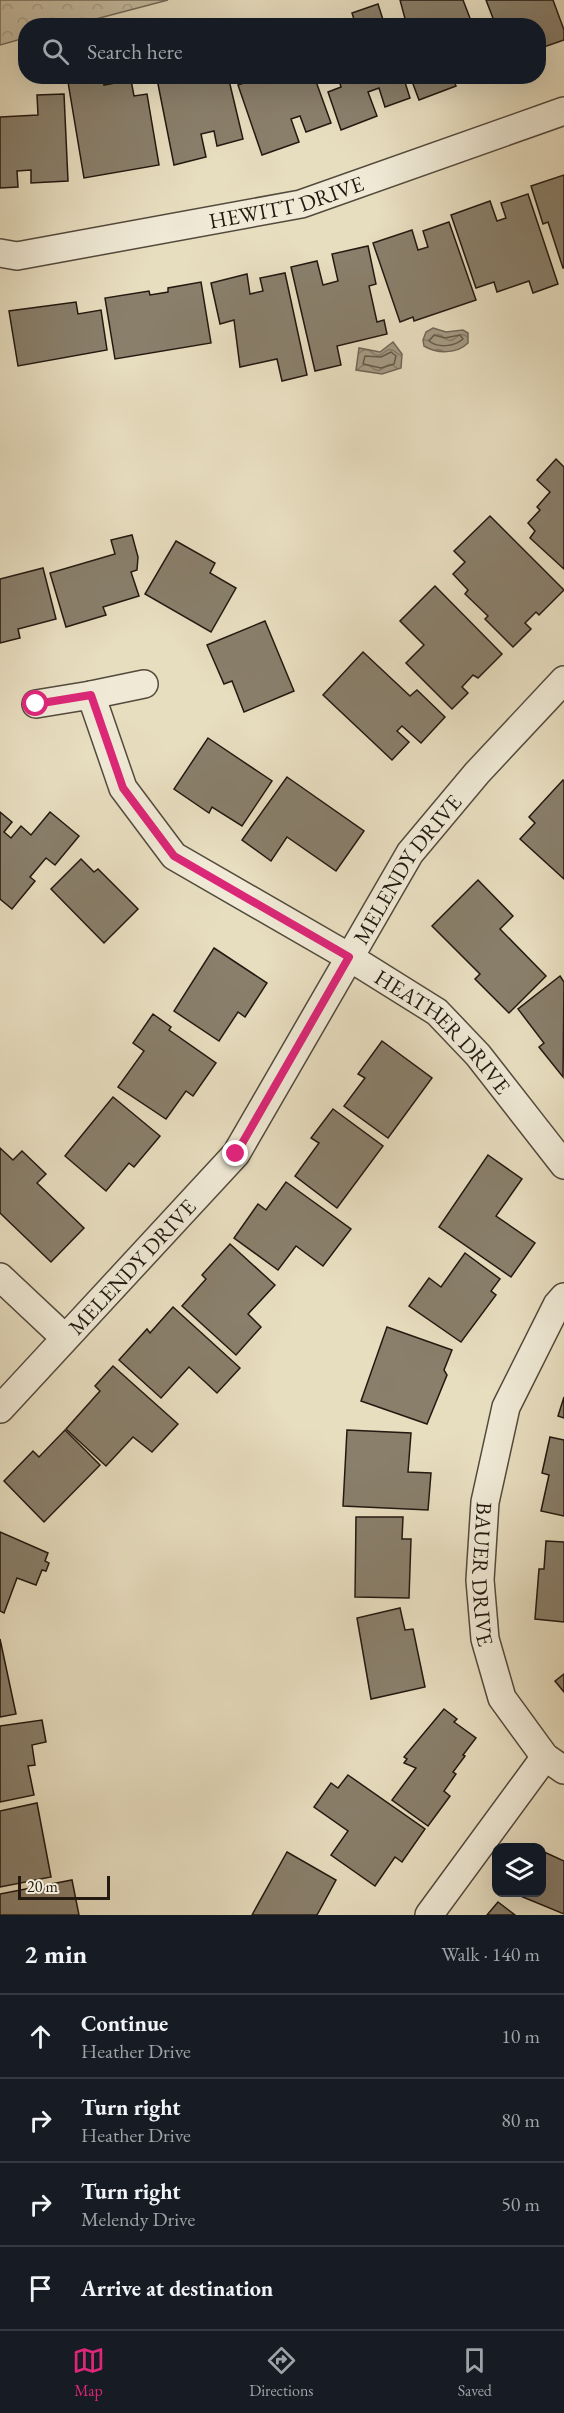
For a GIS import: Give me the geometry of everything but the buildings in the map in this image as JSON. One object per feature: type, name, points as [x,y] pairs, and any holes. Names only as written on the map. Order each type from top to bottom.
[{"type":"street","name":"HEWITT DRIVE","points":[[0,253],[17,256],[301,204],[564,111]]},
{"type":"street","name":"MELENDY DRIVE","points":[[0,1409],[236,1154],[410,853],[477,773],[564,680]]},
{"type":"street","points":[[36,704],[144,684]]},
{"type":"street","name":"HEATHER DRIVE","points":[[91,695],[123,788],[174,856],[349,957],[437,1012],[478,1055],[564,1165]]},
{"type":"street","points":[[0,1277],[65,1338]]},
{"type":"street","name":"BAUER DRIVE","points":[[554,1764],[502,1698],[485,1640],[480,1580],[485,1502],[506,1407],[557,1305],[564,1297]]},
{"type":"street","points":[[429,1915],[554,1764]]},
{"type":"green space","points":[[0,0],[168,0],[100,18],[18,18],[18,40],[0,45]]},
{"type":"water","points":[[433,328],[446,332],[463,330],[468,333],[468,343],[453,351],[429,349],[424,346],[423,340],[426,332]]},
{"type":"water","points":[[393,342],[402,354],[401,368],[382,374],[356,370],[359,348],[380,352]]},
{"type":"route","points":[[36,704],[91,695],[123,788],[174,856],[349,957],[236,1154]]}]
